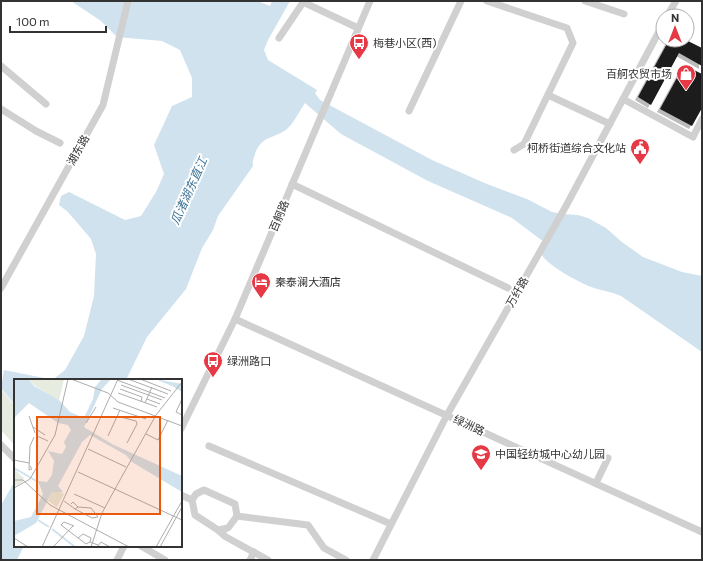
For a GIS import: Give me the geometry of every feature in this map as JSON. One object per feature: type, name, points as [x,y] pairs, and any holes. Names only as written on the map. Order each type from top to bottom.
[{"type":"street","name":"湖东路","points":[[1,288],[103,105],[128,1]]},
{"type":"street","name":"百舸路","points":[[182,427],[235,318],[370,1]]},
{"type":"street","points":[[409,111],[461,1]]},
{"type":"street","points":[[488,1],[567,28],[573,43],[524,144],[514,150]]},
{"type":"street","points":[[585,1],[624,14]]},
{"type":"street","points":[[279,38],[304,2],[358,28]]},
{"type":"street","name":"万纤路","points":[[373,560],[447,415],[566,206],[655,39]]},
{"type":"street","points":[[1,66],[46,104]]},
{"type":"street","points":[[548,95],[610,124]]},
{"type":"street","points":[[623,99],[693,137],[702,119]]},
{"type":"street","points":[[1,110],[60,143]]},
{"type":"street","points":[[292,184],[508,288]]},
{"type":"street","name":"绿洲路","points":[[235,318],[702,532]]},
{"type":"street","points":[[209,446],[391,524]]},
{"type":"street","points":[[2,447],[14,458]]},
{"type":"street","points":[[596,483],[608,458]]},
{"type":"street","points":[[218,530],[228,528],[237,516],[235,504],[204,490],[196,494],[192,500],[195,515],[226,537],[268,560]]},
{"type":"street","points":[[182,495],[192,500]]},
{"type":"street","points":[[237,516],[308,525],[324,548],[346,560]]},
{"type":"street","points":[[117,560],[124,547]]},
{"type":"street","points":[[143,547],[165,560]]},
{"type":"street","points":[[250,560],[254,552]]},
{"type":"shaded area","points":[[1,389],[14,405],[14,445],[1,430]]},
{"type":"water","name":"瓜渚湖东直江","points":[[71,1],[257,1],[270,6],[272,1],[290,1],[264,50],[268,60],[317,90],[315,93],[320,100],[432,160],[487,184],[527,199],[552,212],[578,215],[588,218],[606,228],[643,257],[682,272],[702,276],[702,352],[621,296],[589,286],[558,269],[542,255],[544,242],[512,218],[428,181],[341,134],[305,103],[288,128],[261,143],[255,154],[253,166],[218,216],[213,230],[202,248],[186,289],[147,337],[126,379],[49,379],[55,378],[65,370],[84,336],[94,296],[96,254],[91,239],[68,212],[59,205],[61,196],[69,192],[125,220],[141,216],[156,192],[164,174],[154,145],[172,106],[192,97],[192,78],[180,50],[162,41],[117,37],[101,21]]},
{"type":"water","points":[[4,370],[49,379],[14,379],[14,404],[1,388]]},
{"type":"water","points":[[14,483],[14,547],[24,547],[17,560],[1,560],[1,505]]},
{"type":"building","points":[[695,44],[702,48],[702,66],[679,53],[651,105],[638,97],[665,48],[695,48]]},
{"type":"building","name":"百舸农贸市场","points":[[684,65],[702,74],[702,108],[692,126],[660,109]]},
{"type":"place","name":"梅巷小区(西)","points":[[359,60]]},
{"type":"place","name":"百舸农贸市场","points":[[686,91]]},
{"type":"place","name":"柯桥街道综合文化站","points":[[640,165]]},
{"type":"place","name":"秦泰澜大酒店","points":[[261,299]]},
{"type":"place","name":"绿洲路口","points":[[213,378]]},
{"type":"place","name":"中国轻纺城中心幼儿园","points":[[481,471]]}]
